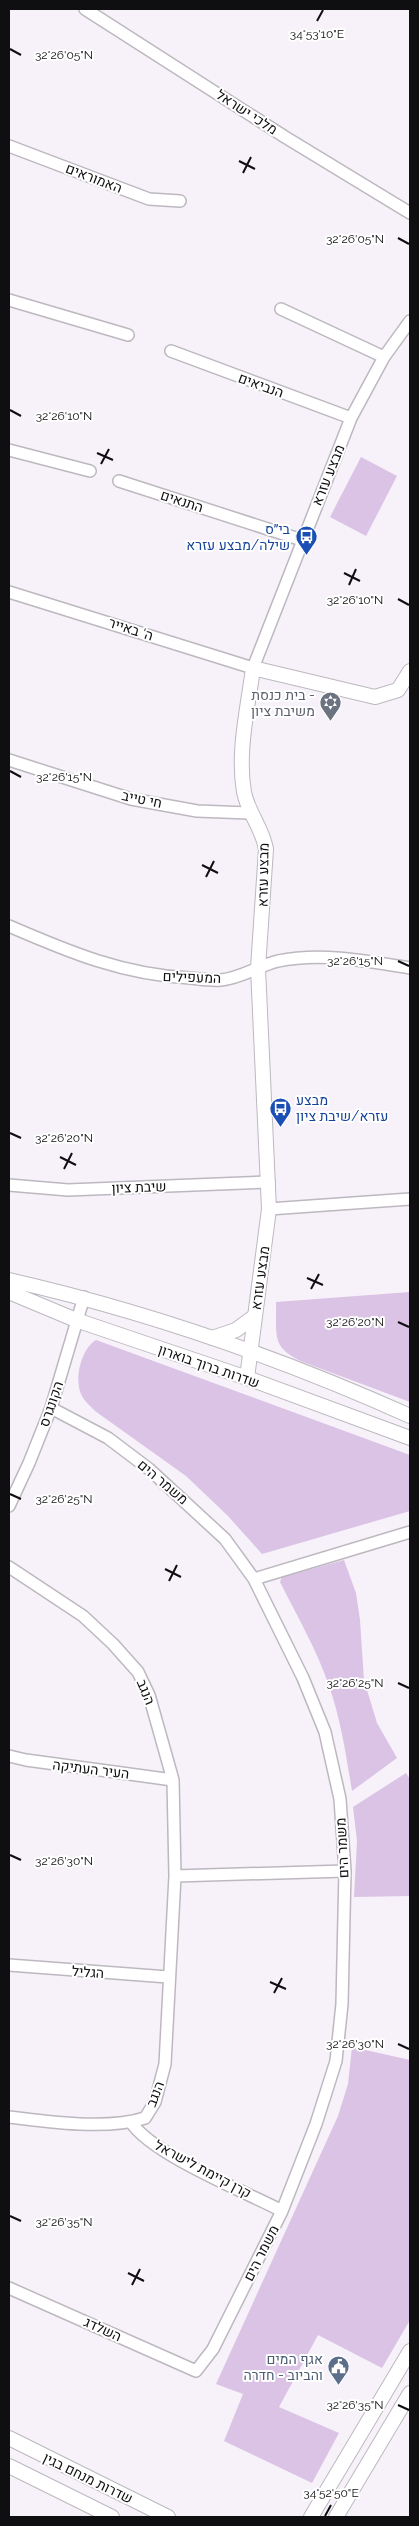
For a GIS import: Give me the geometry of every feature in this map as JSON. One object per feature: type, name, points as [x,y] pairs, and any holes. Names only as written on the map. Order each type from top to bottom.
[{"type":"street","name":"מלכי ישראל","points":[[85,9],[285,137],[410,213]]},
{"type":"street","name":"האמוראים","points":[[9,146],[149,199],[180,201]]},
{"type":"street","points":[[9,300],[128,335]]},
{"type":"street","points":[[281,309],[384,357]]},
{"type":"street","name":"מבצע עזרא","points":[[247,1378],[269,1209],[258,968],[266,848],[263,832],[249,813],[241,762],[253,668],[351,418],[384,357],[410,320]]},
{"type":"street","name":"הנביאים","points":[[171,351],[351,418]]},
{"type":"street","points":[[9,450],[90,471]]},
{"type":"street","name":"התנאים","points":[[119,481],[302,540]]},
{"type":"street","name":"ה' באייר","points":[[9,592],[253,668]]},
{"type":"street","points":[[253,668],[375,698],[398,690],[410,671]]},
{"type":"street","name":"חי טייב","points":[[9,760],[131,799],[197,810],[249,813]]},
{"type":"street","name":"המעפילים","points":[[9,926],[107,965],[156,976],[220,980],[237,977],[278,961],[299,958],[351,959],[410,968]]},
{"type":"street","name":"שיבת ציון","points":[[9,1185],[68,1190],[269,1182]]},
{"type":"street","points":[[269,1209],[410,1199]]},
{"type":"street","name":"שדרות ברוך בוארון","points":[[9,1280],[84,1297],[212,1338],[410,1416]]},
{"type":"street","name":"שדרות ברוך בוארון","points":[[9,1292],[76,1320],[247,1378],[410,1438]]},
{"type":"street","name":"הקונגרס","points":[[9,1506],[29,1464],[51,1408],[84,1297]]},
{"type":"street","points":[[212,1338],[236,1330],[255,1316]]},
{"type":"street","name":"משמר הים","points":[[51,1408],[108,1438],[149,1469],[226,1539],[254,1579],[303,1678],[325,1732],[340,1799],[345,1872],[342,2004],[336,2061],[316,2124],[282,2211],[213,2349],[196,2371]]},
{"type":"street","points":[[254,1579],[410,1532]]},
{"type":"street","name":"הנגב","points":[[9,1567],[83,1616],[113,1644],[138,1672],[155,1714],[174,1780],[176,1876],[168,1977],[165,2064],[154,2102],[145,2118],[131,2122]]},
{"type":"street","name":"העיר העתיקה","points":[[9,1756],[26,1760],[174,1780]]},
{"type":"street","points":[[176,1876],[345,1872]]},
{"type":"street","name":"הגליל","points":[[9,1965],[168,1977]]},
{"type":"street","points":[[9,2117],[55,2123],[131,2122]]},
{"type":"street","name":"קרן קיימת לישראל","points":[[131,2122],[136,2131],[166,2152],[282,2211]]},
{"type":"street","name":"השלדג","points":[[9,2288],[196,2371]]},
{"type":"street","points":[[311,2517],[410,2351]]},
{"type":"street","points":[[336,2517],[410,2393]]},
{"type":"street","name":"שדרות מנחם בגין","points":[[9,2438],[168,2517]]},
{"type":"street","name":"שדרות מנחם בגין","points":[[9,2466],[112,2517]]},
{"type":"shaded area","points":[[361,457],[397,476],[366,536],[330,517]]},
{"type":"shaded area","points":[[410,1292],[410,1402],[303,1362],[285,1351],[277,1339],[276,1302]]},
{"type":"shaded area","points":[[96,1340],[410,1455],[410,1511],[262,1554],[228,1516],[186,1476],[95,1411],[85,1400],[81,1394],[78,1381],[81,1361],[87,1348]]},
{"type":"shaded area","points":[[344,1560],[356,1593],[360,1620],[364,1680],[377,1723],[397,1758],[352,1791],[340,1725],[329,1686],[313,1646],[280,1582],[282,1577]]},
{"type":"shaded area","points":[[406,1773],[410,1779],[410,1896],[354,1897],[357,1841],[353,1807]]},
{"type":"shaded area","points":[[352,2047],[410,2060],[410,2320],[382,2368],[318,2335],[279,2407],[339,2433],[312,2483],[224,2441],[243,2394],[216,2384],[338,2116],[348,2084]]},
{"type":"place","name":"בי״ס שילה/מבצע עזרא","points":[[306,556]]},
{"type":"place","name":"בית כנסת - משיבת ציון","points":[[331,722]]},
{"type":"place","name":"מבצע עזרא/שיבת ציון","points":[[280,1127]]},
{"type":"place","name":"אגף המים והביוב - חדרה","points":[[339,2386]]}]
